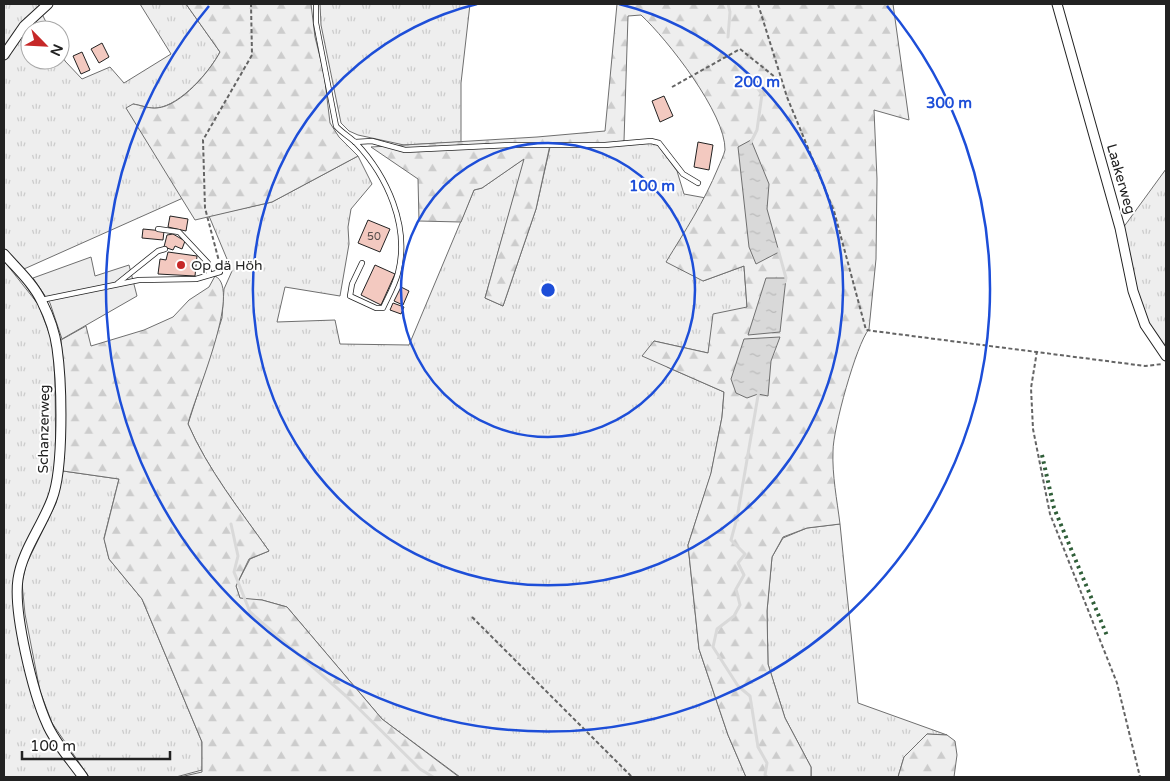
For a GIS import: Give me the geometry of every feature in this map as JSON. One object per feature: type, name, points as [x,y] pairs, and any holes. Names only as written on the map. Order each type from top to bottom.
[{"type":"street","points":[[4,55],[24,26],[48,4]]},
{"type":"street","name":"Laakerweg","points":[[1057,4],[1120,228],[1133,291],[1145,325],[1166,356]]},
{"type":"street","name":"Schanzerweg","points":[[4,254],[26,278],[41,300],[57,348],[60,412],[59,472],[53,499],[23,561],[18,579],[17,597],[35,691],[47,726],[83,777]]},
{"type":"lane","points":[[316,4],[316,22],[336,126],[355,142],[389,189],[398,222],[398,272],[384,308],[376,308],[350,296],[352,284],[362,263]]},
{"type":"lane","points":[[355,142],[372,141],[405,150],[512,145],[595,145],[652,141],[659,143],[682,174],[698,183]]},
{"type":"lane","points":[[158,228],[179,232],[208,263],[210,275]]},
{"type":"lane","points":[[116,284],[158,251],[165,249]]},
{"type":"lane","points":[[41,300],[139,280],[196,278],[220,272]]},
{"type":"path","points":[[220,272],[221,262],[206,208],[203,140],[252,55],[251,4]]},
{"type":"path","points":[[758,4],[782,83],[834,211],[866,330],[1144,366],[1166,363]]},
{"type":"path","points":[[672,87],[740,49],[782,83]]},
{"type":"path","points":[[1037,351],[1031,388],[1032,429],[1050,514],[1117,683],[1140,777]]},
{"type":"path","points":[[472,617],[632,777]]},
{"type":"green space","points":[[4,4],[43,4],[29,20],[20,20],[20,31],[4,49]]},
{"type":"green space","points":[[140,4],[186,4],[220,52],[194,86],[176,101],[157,108],[133,104],[183,198],[24,269],[4,248],[4,61],[20,37],[20,70],[70,70],[70,66],[82,79],[110,67],[124,83],[171,54]]},
{"type":"green space","points":[[186,4],[311,4],[315,37],[324,73],[330,123],[339,137],[358,156],[272,202],[195,220],[126,108],[133,104],[157,108],[176,101],[202,78],[220,52]]},
{"type":"green space","points":[[320,4],[470,4],[461,83],[461,142],[404,145],[358,135],[349,131],[341,123],[321,25]]},
{"type":"green space","points":[[617,4],[893,4],[909,120],[874,110],[877,179],[876,259],[869,329],[852,369],[834,440],[833,469],[840,524],[807,528],[783,537],[772,557],[767,611],[768,664],[785,718],[811,767],[811,777],[746,777],[728,735],[699,649],[688,545],[711,473],[722,417],[724,392],[642,356],[654,341],[708,353],[713,314],[747,307],[744,266],[703,281],[666,262],[707,193],[725,150],[723,135],[716,117],[693,78],[665,41],[641,15],[628,16],[624,141],[607,144],[550,145],[536,209],[503,306],[485,298],[524,159],[482,188],[474,190],[461,222],[419,221],[418,179],[371,147],[605,131]]},
{"type":"green space","points":[[42,14],[45,20],[36,20]]},
{"type":"green space","points":[[656,143],[677,171],[684,194],[706,198],[703,281],[744,266],[747,307],[708,353],[654,341],[667,367],[724,392],[722,417],[711,474],[688,545],[699,649],[728,735],[746,777],[460,777],[382,719],[287,607],[262,600],[240,599],[236,586],[250,559],[269,551],[215,474],[188,424],[222,318],[224,289],[232,271],[209,216],[272,202],[358,156],[372,184],[351,209],[348,227],[349,244],[340,296],[285,287],[277,322],[335,320],[340,344],[409,345],[474,190],[482,188],[525,158],[485,298],[503,306],[536,209],[550,147]]},
{"type":"green space","points":[[1166,169],[1166,348],[1145,317],[1135,290],[1123,228]]},
{"type":"green space","points":[[4,261],[38,304],[53,343],[55,382],[56,470],[49,499],[21,558],[16,618],[31,691],[44,727],[79,777],[4,777]]},
{"type":"green space","points":[[215,276],[222,285],[223,301],[220,322],[188,424],[215,474],[269,551],[249,559],[236,586],[240,598],[262,600],[287,607],[382,719],[459,777],[180,777],[202,772],[202,742],[142,599],[109,559],[104,539],[119,479],[63,471],[65,404],[61,340],[86,326],[91,346],[144,330],[173,317],[189,300],[209,287]]},
{"type":"green space","points":[[63,471],[119,479],[104,538],[109,559],[142,599],[202,742],[202,770],[176,777],[89,777],[52,723],[40,691],[25,614],[22,583],[26,565],[56,503]]},
{"type":"green space","points":[[840,524],[858,703],[947,735],[927,734],[904,757],[898,777],[811,777],[811,767],[785,718],[768,664],[767,611],[772,557],[783,538],[807,528]]},
{"type":"green space","points":[[927,734],[947,735],[955,741],[957,755],[954,777],[898,777],[904,757]]},
{"type":"shaded area","points":[[91,257],[95,276],[129,265],[137,296],[62,339],[50,303],[33,278]]},
{"type":"water","points":[[751,140],[769,184],[767,209],[779,252],[756,264],[749,247],[738,147]]},
{"type":"water","points":[[766,278],[786,278],[780,332],[748,335]]},
{"type":"water","points":[[780,337],[771,361],[768,396],[758,394],[747,398],[736,393],[731,379],[744,339]]},
{"type":"building","points":[[102,43],[109,57],[99,63],[91,49]]},
{"type":"building","points":[[82,52],[90,70],[81,74],[73,56]]},
{"type":"building","points":[[664,96],[673,116],[660,122],[652,101]]},
{"type":"building","points":[[698,142],[713,145],[709,170],[694,167]]},
{"type":"building","points":[[170,216],[188,219],[186,231],[168,227]]},
{"type":"building","points":[[368,220],[390,229],[380,252],[358,243]]},
{"type":"building","points":[[143,229],[164,231],[163,240],[142,238]]},
{"type":"building","points":[[173,234],[185,241],[182,249],[175,246],[173,250],[164,247],[167,235]]},
{"type":"building","points":[[168,252],[197,256],[195,276],[158,274],[160,259],[166,260]]},
{"type":"building","points":[[375,265],[395,274],[381,305],[361,295]]},
{"type":"building","points":[[401,287],[409,291],[403,305],[394,301]]},
{"type":"building","points":[[393,303],[404,307],[401,314],[390,310]]},
{"type":"waterway","points":[[728,4],[730,12],[728,37]]},
{"type":"waterway","points":[[740,65],[762,94],[757,130],[751,142]]},
{"type":"waterway","points":[[778,249],[786,278],[785,282]]},
{"type":"waterway","points":[[759,390],[737,518],[731,540],[745,554],[738,563],[744,575],[736,589],[740,605],[734,616],[717,629],[713,647],[738,686],[750,696],[758,747],[767,763],[765,775],[767,777]]},
{"type":"waterway","points":[[231,524],[238,556],[234,572],[250,612],[346,696],[420,769],[433,777]]},
{"type":"hedge","points":[[1042,455],[1054,508],[1108,638]]},
{"type":"place","name":"Op dä Höh","points":[[181,265]]}]
